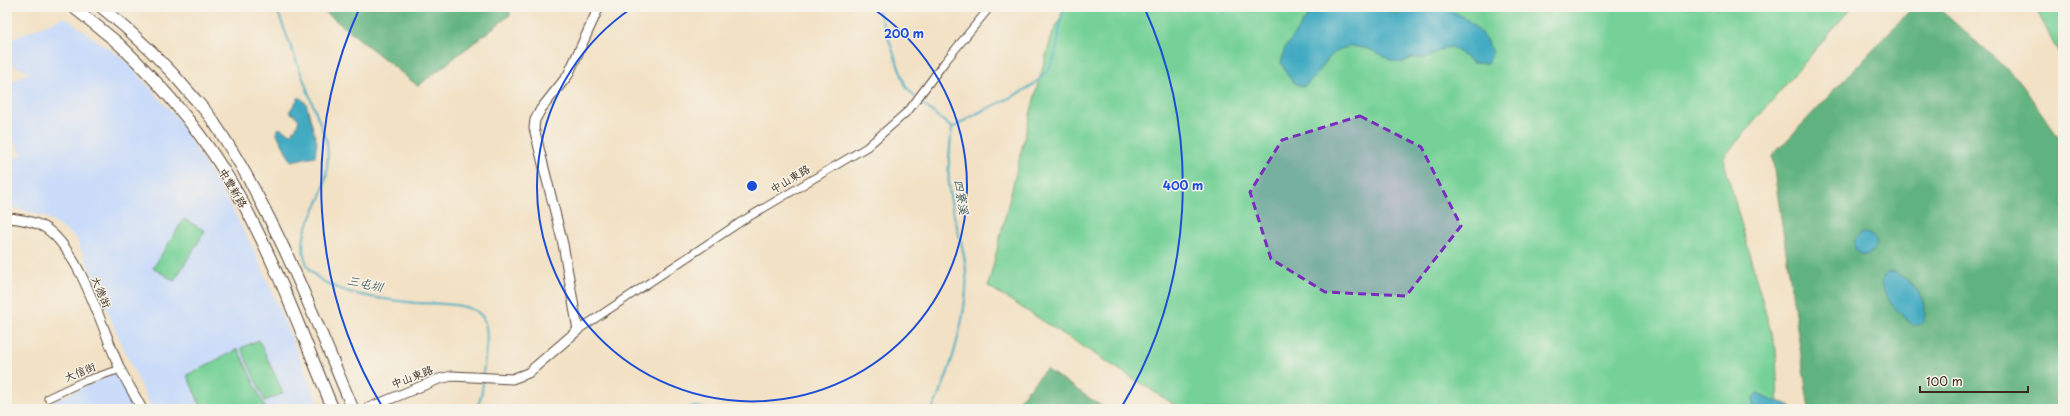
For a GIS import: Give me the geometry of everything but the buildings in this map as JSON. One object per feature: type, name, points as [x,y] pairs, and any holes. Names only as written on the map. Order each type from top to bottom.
[{"type":"main road","name":"中豐新路","points":[[73,7],[119,45],[157,83],[200,136],[238,193],[272,261],[333,409]]},
{"type":"main road","name":"中豐新路","points":[[101,7],[131,31],[174,73],[214,122],[253,187],[289,258],[353,409]]},
{"type":"street","points":[[578,330],[562,244],[534,128],[535,120],[541,110],[568,74],[600,7]]},
{"type":"street","name":"中山東路","points":[[366,409],[439,379],[469,377],[512,379],[528,373],[578,330],[742,221],[867,147],[909,110],[925,92],[944,63],[990,7]]},
{"type":"street","name":"大德街","points":[[7,218],[28,220],[48,230],[66,250],[81,274],[120,369],[142,409]]},
{"type":"street","name":"大信街","points":[[48,398],[84,381],[120,369]]},
{"type":"highlighted area","points":[[1360,116],[1421,147],[1461,226],[1406,296],[1325,292],[1271,259],[1250,192],[1282,140]]},
{"type":"shaded area","points":[[64,17],[125,60],[177,118],[230,205],[256,254],[321,409],[152,409],[127,356],[76,238],[46,217],[7,205],[7,161],[23,155],[7,131],[7,85],[30,72],[15,66],[7,59],[7,41]]},
{"type":"shaded area","points":[[118,371],[138,409],[37,409]]},
{"type":"green space","points":[[319,7],[509,7],[510,15],[418,86]]},
{"type":"green space","points":[[1066,7],[1852,7],[1723,158],[1776,350],[1778,409],[1181,409],[988,286],[1037,87],[1053,32]]},
{"type":"green space","points":[[1913,7],[1937,7],[2018,79],[2063,144],[2063,409],[1809,409],[1772,156]]},
{"type":"green space","points":[[2035,7],[2063,7],[2063,61]]},
{"type":"green space","points":[[184,219],[205,231],[174,281],[153,268]]},
{"type":"green space","points":[[259,340],[283,393],[265,401],[241,348]]},
{"type":"green space","points":[[238,349],[266,409],[202,409],[187,375]]},
{"type":"green space","points":[[1046,369],[1106,409],[1011,409]]},
{"type":"water","points":[[1427,6],[1448,9],[1467,19],[1475,26],[1490,46],[1492,54],[1486,64],[1473,63],[1452,47],[1444,48],[1427,58],[1411,58],[1402,63],[1392,61],[1368,49],[1354,47],[1344,48],[1336,52],[1330,58],[1312,80],[1303,87],[1299,86],[1295,84],[1287,75],[1281,63],[1285,48],[1314,7],[1383,7],[1396,14],[1416,7]]},
{"type":"water","points":[[299,97],[306,103],[317,143],[315,156],[291,161],[276,132],[279,128],[290,134],[296,128],[299,120],[295,115],[289,112]]},
{"type":"water","points":[[1865,233],[1873,236],[1876,244],[1873,252],[1865,255],[1857,252],[1854,244],[1857,236]]},
{"type":"water","points":[[1894,272],[1914,286],[1919,293],[1925,307],[1923,323],[1914,326],[1898,312],[1885,294],[1881,281],[1887,273]]},
{"type":"water","points":[[1757,393],[1767,398],[1787,404],[1793,409],[1753,409],[1753,397]]},
{"type":"waterway","name":"三屯圳","points":[[276,7],[327,142],[328,149],[328,163],[325,183],[321,196],[307,226],[303,242],[305,259],[311,271],[322,280],[336,288],[353,293],[404,302],[463,306],[478,313],[483,318],[487,331],[483,375]]},
{"type":"waterway","name":"四寮溪","points":[[877,7],[906,87],[915,97]]},
{"type":"waterway","points":[[952,128],[980,112],[1025,90],[1042,77],[1049,68],[1056,52],[1060,19],[1064,7]]},
{"type":"waterway","points":[[1216,7],[1224,13]]},
{"type":"waterway","name":"四寮溪","points":[[918,100],[952,128],[949,157],[949,186],[966,271],[964,304],[957,342],[945,379],[932,409]]},
{"type":"waterway","name":"三屯圳","points":[[477,409],[482,392],[483,379]]},
{"type":"waterway","name":"四寮溪","points":[[685,409],[693,406],[707,409]]}]
